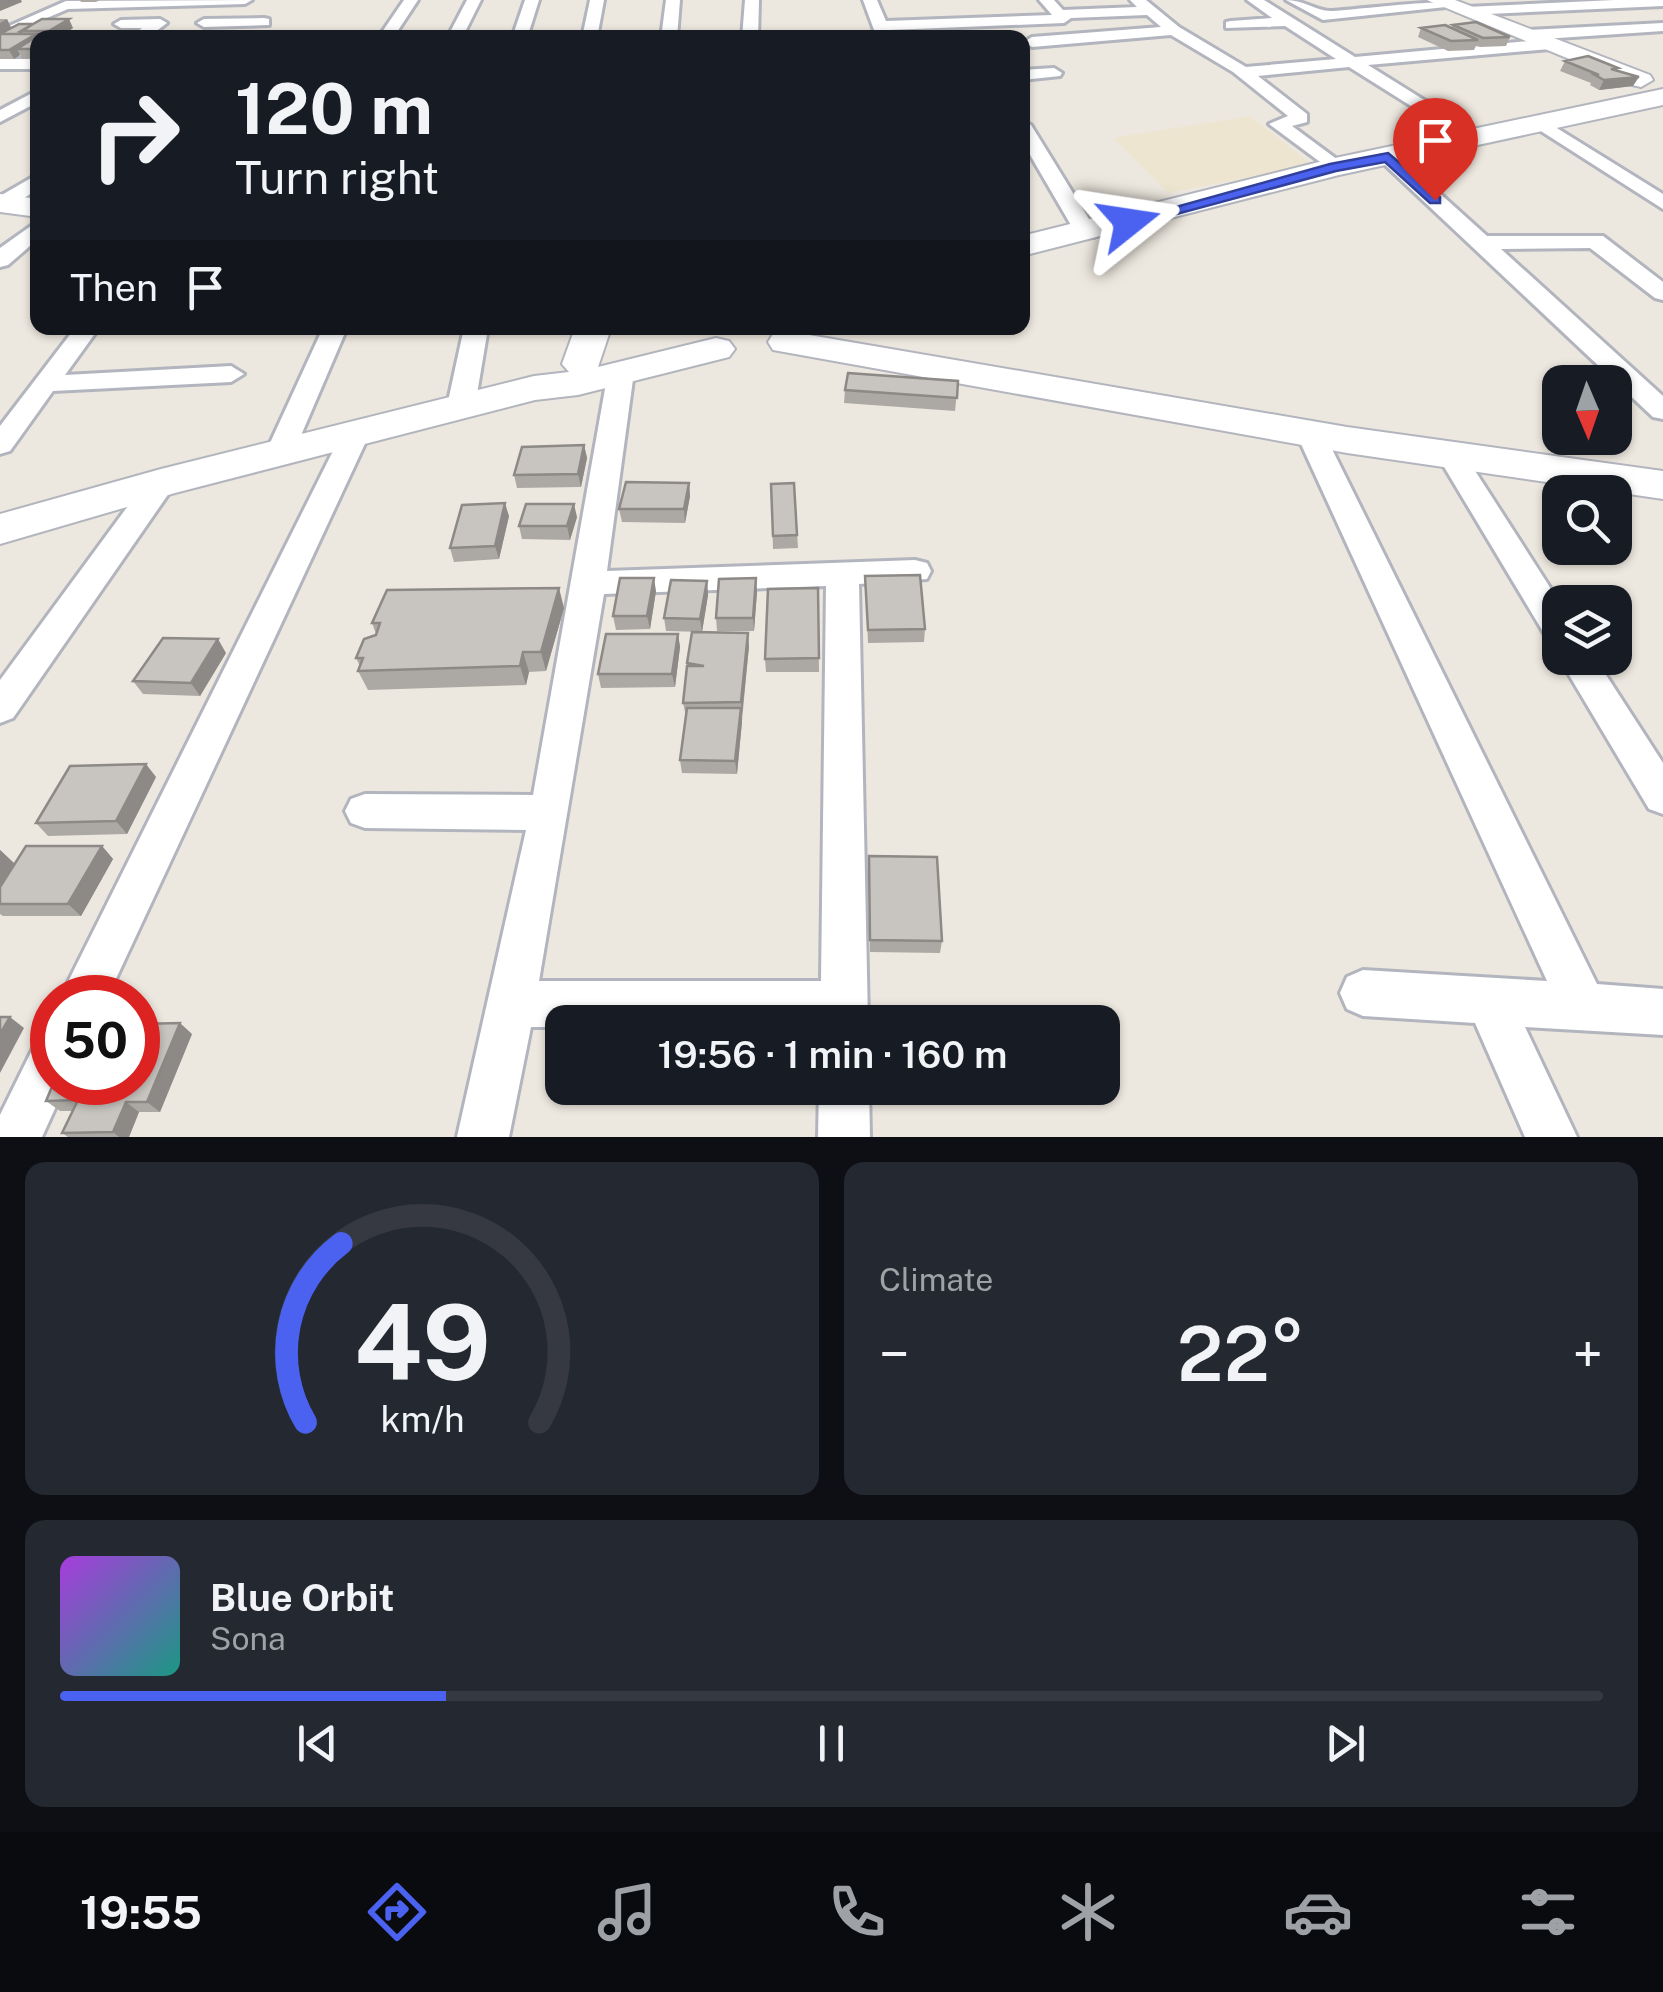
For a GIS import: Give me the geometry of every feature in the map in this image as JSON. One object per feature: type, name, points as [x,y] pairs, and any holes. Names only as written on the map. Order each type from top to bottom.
[{"type":"main road","points":[[1450,5],[1663,89]]},
{"type":"main road","points":[[1030,244],[1335,167],[1663,97]]},
{"type":"main road","points":[[1,203],[30,207]]},
{"type":"main road","points":[[581,364],[590,335]]},
{"type":"main road","points":[[534,388],[581,364],[699,335],[753,352],[793,335],[868,342],[1310,433],[1663,485]]},
{"type":"main road","points":[[0,529],[461,406],[621,372],[699,335]]},
{"type":"street","points":[[8,26],[66,5],[245,0]]},
{"type":"street","points":[[391,30],[412,0]]},
{"type":"street","points":[[458,30],[474,0]]},
{"type":"street","points":[[522,30],[532,0]]},
{"type":"street","points":[[591,30],[597,0]]},
{"type":"street","points":[[669,30],[673,0]]},
{"type":"street","points":[[750,30],[752,0]]},
{"type":"street","points":[[870,0],[881,30]]},
{"type":"street","points":[[1137,0],[1174,30],[1243,72],[1301,118],[1278,124],[1335,167]]},
{"type":"street","points":[[1254,0],[1470,137]]},
{"type":"street","points":[[1293,0],[1323,16]]},
{"type":"street","points":[[1510,0],[1528,8]]},
{"type":"street","points":[[1254,40],[1225,22],[1286,21],[1450,5],[1528,8],[1656,1]]},
{"type":"street","points":[[910,30],[1064,19],[1052,6]]},
{"type":"street","points":[[953,8],[1052,6],[1150,11]]},
{"type":"street","points":[[105,24],[269,16]]},
{"type":"street","points":[[194,23],[269,16]]},
{"type":"street","points":[[258,30],[269,16]]},
{"type":"street","points":[[152,30],[167,22]]},
{"type":"street","points":[[8,26],[69,25]]},
{"type":"street","points":[[1526,35],[1663,27]]},
{"type":"street","points":[[1030,42],[1174,30]]},
{"type":"street","points":[[1243,72],[1550,44]]},
{"type":"street","points":[[5,66],[30,64]]},
{"type":"street","points":[[1030,74],[1054,73]]},
{"type":"street","points":[[0,117],[30,100]]},
{"type":"street","points":[[1539,122],[1663,203]]},
{"type":"street","points":[[1030,148],[1086,232]]},
{"type":"street","points":[[1388,158],[1614,365]]},
{"type":"street","points":[[1637,186],[1663,180]]},
{"type":"street","points":[[1,203],[30,185]]},
{"type":"street","points":[[0,260],[30,234]]},
{"type":"street","points":[[1481,243],[1595,242],[1663,294]]},
{"type":"street","points":[[0,445],[82,335]]},
{"type":"street","points":[[279,454],[332,335]]},
{"type":"street","points":[[461,406],[475,335]]},
{"type":"street","points":[[484,1137],[513,1004],[592,583],[621,372]]},
{"type":"street","points":[[45,384],[231,374]]},
{"type":"street","points":[[1632,382],[1663,380]]},
{"type":"street","points":[[1632,382],[1663,411]]},
{"type":"street","points":[[1310,433],[1583,1007]]},
{"type":"street","points":[[94,975],[355,435]]},
{"type":"street","points":[[1451,455],[1542,602]]},
{"type":"street","points":[[0,708],[162,483]]},
{"type":"street","points":[[592,583],[915,571]]},
{"type":"street","points":[[842,574],[844,1005]]},
{"type":"street","points":[[1587,675],[1663,797]]},
{"type":"street","points":[[366,811],[546,813]]},
{"type":"street","points":[[1363,993],[1663,1012]]},
{"type":"street","points":[[1489,1001],[1551,1137]]},
{"type":"street","points":[[513,1004],[550,1005]]},
{"type":"street","points":[[16,1137],[31,1105]]},
{"type":"street","points":[[844,1105],[844,1137]]},
{"type":"shaded area","points":[[1250,116],[1312,165],[1168,193],[1113,138]]},
{"type":"building","points":[[42,19],[69,19],[51,30],[21,31]]},
{"type":"building","points":[[1476,22],[1510,37],[1483,38],[1453,25]]},
{"type":"building","points":[[19,24],[33,24],[18,34],[0,34]]},
{"type":"building","points":[[1445,25],[1478,40],[1451,41],[1421,28]]},
{"type":"building","points":[[0,34],[30,34],[9,50],[0,50]]},
{"type":"building","points":[[1588,56],[1618,68],[1611,69],[1639,77],[1604,80],[1565,61]]},
{"type":"building","points":[[848,373],[958,381],[957,398],[845,390]]},
{"type":"building","points":[[584,445],[578,474],[514,475],[522,447]]},
{"type":"building","points":[[626,482],[689,483],[684,509],[619,509]]},
{"type":"building","points":[[794,483],[797,535],[773,536],[771,484]]},
{"type":"building","points":[[505,503],[495,546],[450,548],[462,505]]},
{"type":"building","points":[[526,504],[574,504],[567,526],[519,526]]},
{"type":"building","points":[[920,575],[925,629],[868,630],[865,576]]},
{"type":"building","points":[[620,578],[654,578],[647,616],[613,616]]},
{"type":"building","points":[[756,578],[753,618],[716,618],[719,579]]},
{"type":"building","points":[[671,580],[707,581],[700,619],[664,618]]},
{"type":"building","points":[[559,588],[541,652],[523,652],[520,666],[358,671],[363,658],[356,658],[364,639],[376,635],[380,623],[372,623],[387,590]]},
{"type":"building","points":[[818,588],[819,658],[765,659],[768,589]]},
{"type":"building","points":[[692,632],[748,633],[741,702],[683,703],[687,666],[704,666],[687,663]]},
{"type":"building","points":[[606,634],[678,634],[672,674],[598,674]]},
{"type":"building","points":[[163,638],[218,639],[191,683],[133,681]]},
{"type":"building","points":[[687,708],[741,708],[735,761],[680,760]]},
{"type":"building","points":[[146,764],[116,821],[36,823],[70,766]]},
{"type":"building","points":[[26,846],[102,846],[68,904],[0,904],[0,887]]},
{"type":"building","points":[[869,856],[937,857],[942,941],[870,940]]},
{"type":"building","points":[[0,1017],[10,1017],[0,1034]]},
{"type":"building","points":[[160,1023],[180,1023],[160,1071]]},
{"type":"building","points":[[76,1105],[125,1105],[113,1132],[62,1133]]},
{"type":"route","points":[[1129,222],[1335,167],[1388,158],[1435,200]]}]
